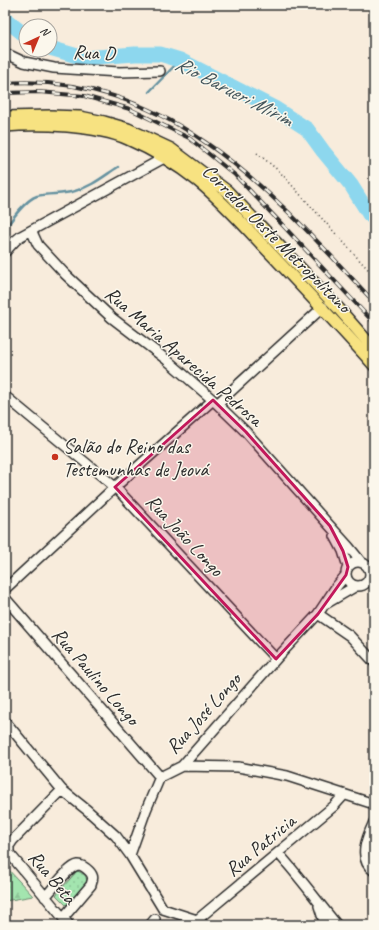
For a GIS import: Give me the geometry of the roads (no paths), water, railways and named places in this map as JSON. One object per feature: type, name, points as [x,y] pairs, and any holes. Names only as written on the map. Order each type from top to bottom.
[{"type":"main road","points":[[5,117],[80,117],[128,129],[171,149],[223,188],[333,303],[374,349]]},
{"type":"main road","name":"Corredor Oeste Metropolitano","points":[[5,126],[59,126],[85,128],[127,139],[164,158],[198,181],[232,214],[322,307],[374,365]]},
{"type":"main road","points":[[164,158],[173,157],[223,188]]},
{"type":"street","name":"Rua D","points":[[5,53],[24,62],[54,68],[119,72],[160,71]]},
{"type":"street","points":[[5,252],[15,241],[164,158]]},
{"type":"street","name":"Rua Maria Aparecida Pedrosa","points":[[32,232],[38,244],[65,274],[112,318],[167,360],[215,402],[246,432],[367,565]]},
{"type":"street","points":[[5,589],[115,487],[215,402],[322,307]]},
{"type":"street","name":"Rua João Longo","points":[[5,396],[115,487],[276,659]]},
{"type":"street","name":"Rua Maria Aparecida Pedrosa","points":[[330,526],[343,551],[347,571]]},
{"type":"street","points":[[356,586],[349,582],[347,571],[354,563],[367,565]]},
{"type":"street","name":"Rua José Longo","points":[[324,605],[356,586],[363,585],[370,581],[367,565]]},
{"type":"street","name":"Rua José Longo","points":[[130,855],[146,810],[160,777],[182,766],[276,659],[318,614],[347,571]]},
{"type":"street","name":"Rua Paulino Longo","points":[[5,598],[160,777]]},
{"type":"street","points":[[318,614],[350,636],[374,662]]},
{"type":"street","points":[[5,720],[62,790],[116,836],[130,855],[163,909],[201,923]]},
{"type":"street","points":[[182,766],[238,767],[287,776],[374,804]]},
{"type":"street","name":"Rua Beta","points":[[62,790],[13,840],[9,846],[9,853],[66,921]]},
{"type":"street","name":"Rua Patricia","points":[[201,923],[278,853],[334,806],[344,795]]},
{"type":"street","points":[[374,822],[366,840],[364,853],[369,867],[374,871]]},
{"type":"street","points":[[278,853],[295,871],[318,903],[337,925]]},
{"type":"street","points":[[45,897],[71,868],[78,865],[84,866],[92,874],[93,879],[91,885],[66,921]]},
{"type":"street","points":[[318,903],[325,925]]},
{"type":"waterway","name":"Rio Barueri Mirim","points":[[5,19],[18,30]]},
{"type":"waterway","name":"Rio Barueri Mirim","points":[[58,50],[84,58],[135,54],[160,54],[180,60],[276,109],[307,129],[351,185],[369,214],[374,219]]},
{"type":"waterway","points":[[149,92],[180,60]]},
{"type":"waterway","points":[[5,229],[19,210],[32,198],[42,195],[66,193],[81,189],[97,181],[118,167]]},
{"type":"railway","points":[[5,83],[64,85],[117,97],[167,119],[213,148],[256,182],[297,220],[374,302]]},
{"type":"railway","points":[[5,93],[39,92],[84,96],[130,109],[189,138],[235,175],[374,323]]},
{"type":"place","name":"Salão do Reino das Testemunhas de Jeová","points":[[55,457]]}]
